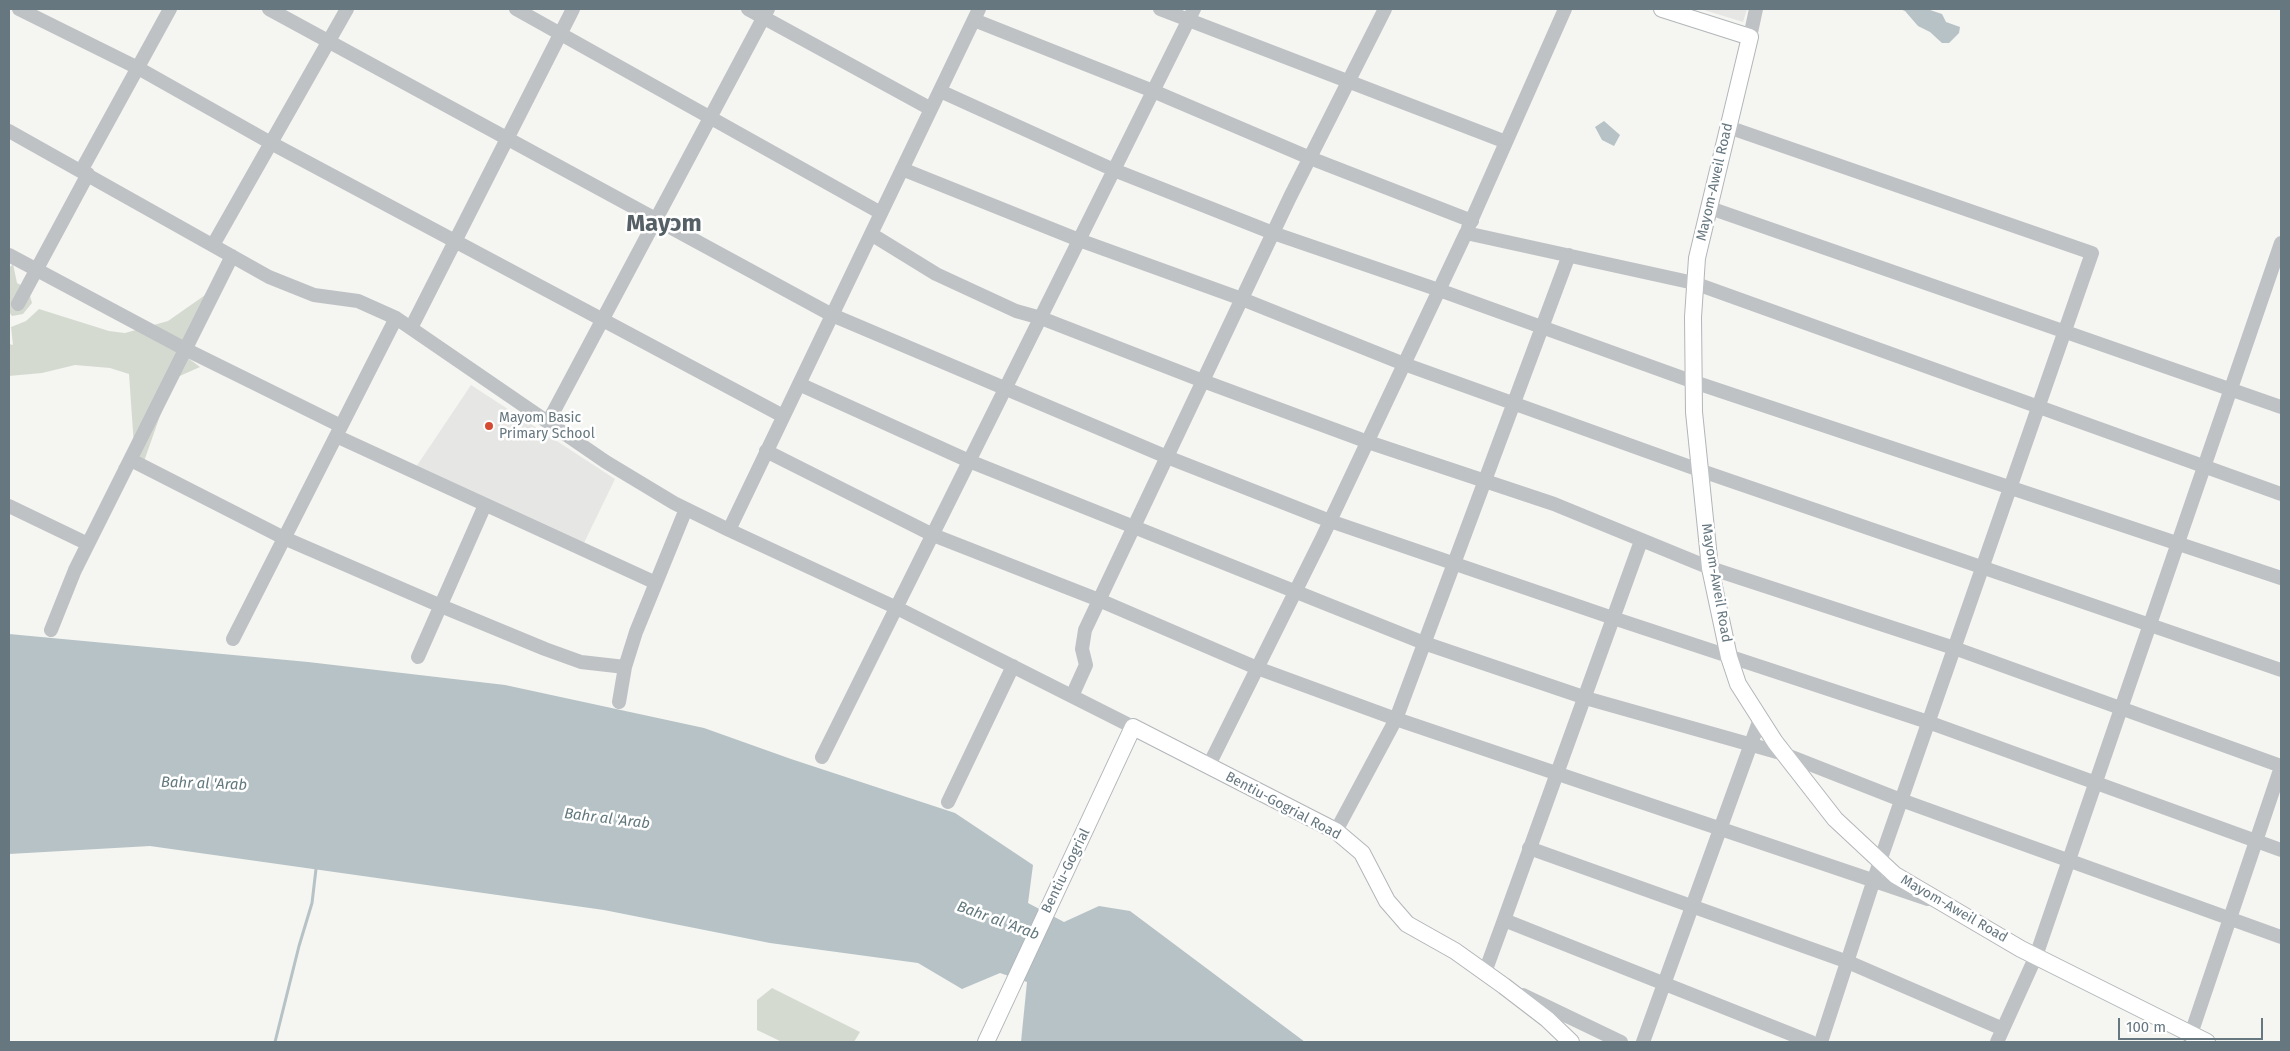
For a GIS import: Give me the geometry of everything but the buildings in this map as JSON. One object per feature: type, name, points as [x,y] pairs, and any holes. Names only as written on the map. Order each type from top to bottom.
[{"type":"main road","points":[[1662,9],[1750,37]]},
{"type":"main road","name":"Mayom-Aweil Road","points":[[1750,37],[1697,258],[1694,283],[1694,382],[1699,470],[1710,568],[1729,657],[1738,684],[1784,754],[1835,819],[1895,874],[1915,888],[2036,956],[2207,1042]]},
{"type":"main road","name":"Bentiu-Gogrial Road","points":[[1133,726],[1336,831],[1362,853],[1391,907],[1408,924],[1455,951],[1485,972],[1547,1019],[1571,1042]]},
{"type":"main road","name":"Bentiu-Gogrial","points":[[986,1042],[1133,726]]},
{"type":"street","points":[[19,9],[138,68],[271,143],[783,416]]},
{"type":"street","points":[[18,304],[170,9]]},
{"type":"street","points":[[269,9],[832,315],[1167,457],[1330,521],[1729,657],[1928,722],[2281,850]]},
{"type":"street","points":[[213,245],[347,9]]},
{"type":"street","points":[[516,9],[881,213]]},
{"type":"street","points":[[411,328],[573,9]]},
{"type":"street","points":[[748,9],[766,13],[931,109]]},
{"type":"street","points":[[1160,9],[1191,14],[1349,81],[1506,142]]},
{"type":"street","points":[[1072,696],[1086,665],[1082,649],[1085,630],[1273,233],[1385,9]]},
{"type":"street","points":[[1209,766],[1368,442],[1469,227],[1565,9]]},
{"type":"street","points":[[1750,37],[1756,9]]},
{"type":"street","points":[[548,422],[766,13]]},
{"type":"street","points":[[728,530],[976,14],[1469,227],[1569,255],[1694,283],[2281,494]]},
{"type":"street","points":[[822,757],[1191,14]]},
{"type":"street","points":[[940,91],[1114,170],[1273,233],[1439,290],[1694,382],[2281,578]]},
{"type":"street","points":[[1728,127],[2092,253],[1880,861],[1821,1042]]},
{"type":"street","points":[[9,131],[269,277],[314,295],[358,302],[396,318],[606,462],[686,509],[897,608],[1133,726]]},
{"type":"street","points":[[902,169],[1079,240],[1242,300],[1404,364],[1699,470],[2281,670]]},
{"type":"street","points":[[1710,208],[2281,407]]},
{"type":"street","points":[[871,234],[936,274],[1016,311],[1041,318],[1368,442],[1554,504],[1710,568],[1954,648],[2281,766],[2191,1034]]},
{"type":"street","points":[[1997,1042],[2036,956],[2281,243]]},
{"type":"street","points":[[9,255],[339,431],[485,505],[656,583]]},
{"type":"street","points":[[1336,831],[1396,719],[1569,255]]},
{"type":"street","points":[[51,630],[75,570],[232,256]]},
{"type":"street","points":[[233,639],[396,318]]},
{"type":"street","points":[[799,384],[969,462],[1424,643],[1584,697],[1784,754],[1901,800],[2281,936]]},
{"type":"street","points":[[766,451],[933,535],[1099,600],[1257,668],[1396,719],[1948,906]]},
{"type":"street","points":[[131,460],[284,538],[441,606],[580,662],[625,667]]},
{"type":"street","points":[[418,657],[485,505]]},
{"type":"street","points":[[9,506],[88,544]]},
{"type":"street","points":[[619,702],[625,667],[636,632],[686,509]]},
{"type":"street","points":[[1485,972],[1641,541]]},
{"type":"street","points":[[948,802],[1013,666]]},
{"type":"street","points":[[1643,1042],[1760,719]]},
{"type":"street","points":[[1529,848],[1848,962],[2003,1029]]},
{"type":"street","points":[[1504,920],[1811,1042]]},
{"type":"street","points":[[1504,986],[1621,1042]]},
{"type":"shaded area","points":[[1701,9],[1747,9],[1743,22]]},
{"type":"shaded area","points":[[13,264],[17,283],[28,289],[32,303],[23,314],[12,316],[9,312],[9,268]]},
{"type":"shaded area","points":[[218,286],[184,355],[200,367],[173,379],[142,467],[118,467],[134,446],[129,374],[110,368],[75,365],[42,373],[9,376],[9,344],[13,345],[11,327],[26,321],[39,309],[109,331],[125,333],[168,321]]},
{"type":"shaded area","name":"Mayom Basic Primary School","points":[[471,385],[615,479],[583,545],[416,467]]},
{"type":"shaded area","points":[[772,988],[860,1032],[854,1042],[782,1042],[757,1030],[757,1000]]},
{"type":"water","points":[[1900,9],[1927,9],[1942,14],[1946,22],[1960,27],[1959,33],[1949,43],[1942,43],[1930,32],[1918,26],[1905,11]]},
{"type":"water","points":[[1604,121],[1620,135],[1614,146],[1602,140],[1595,127]]},
{"type":"water","name":"Bahr al 'Arab","points":[[9,634],[308,662],[505,685],[704,728],[955,813],[1033,865],[1028,903],[1064,922],[1099,906],[1130,911],[1305,1042],[1021,1042],[1027,982],[1000,973],[962,989],[918,963],[770,943],[604,910],[150,846],[9,854]]},
{"type":"waterway","points":[[275,1042],[299,946],[312,903],[316,869]]},
{"type":"place","name":"Mayom Basic Primary School","points":[[489,426]]},
{"type":"district","name":"Mayɔm","points":[[664,224]]}]
